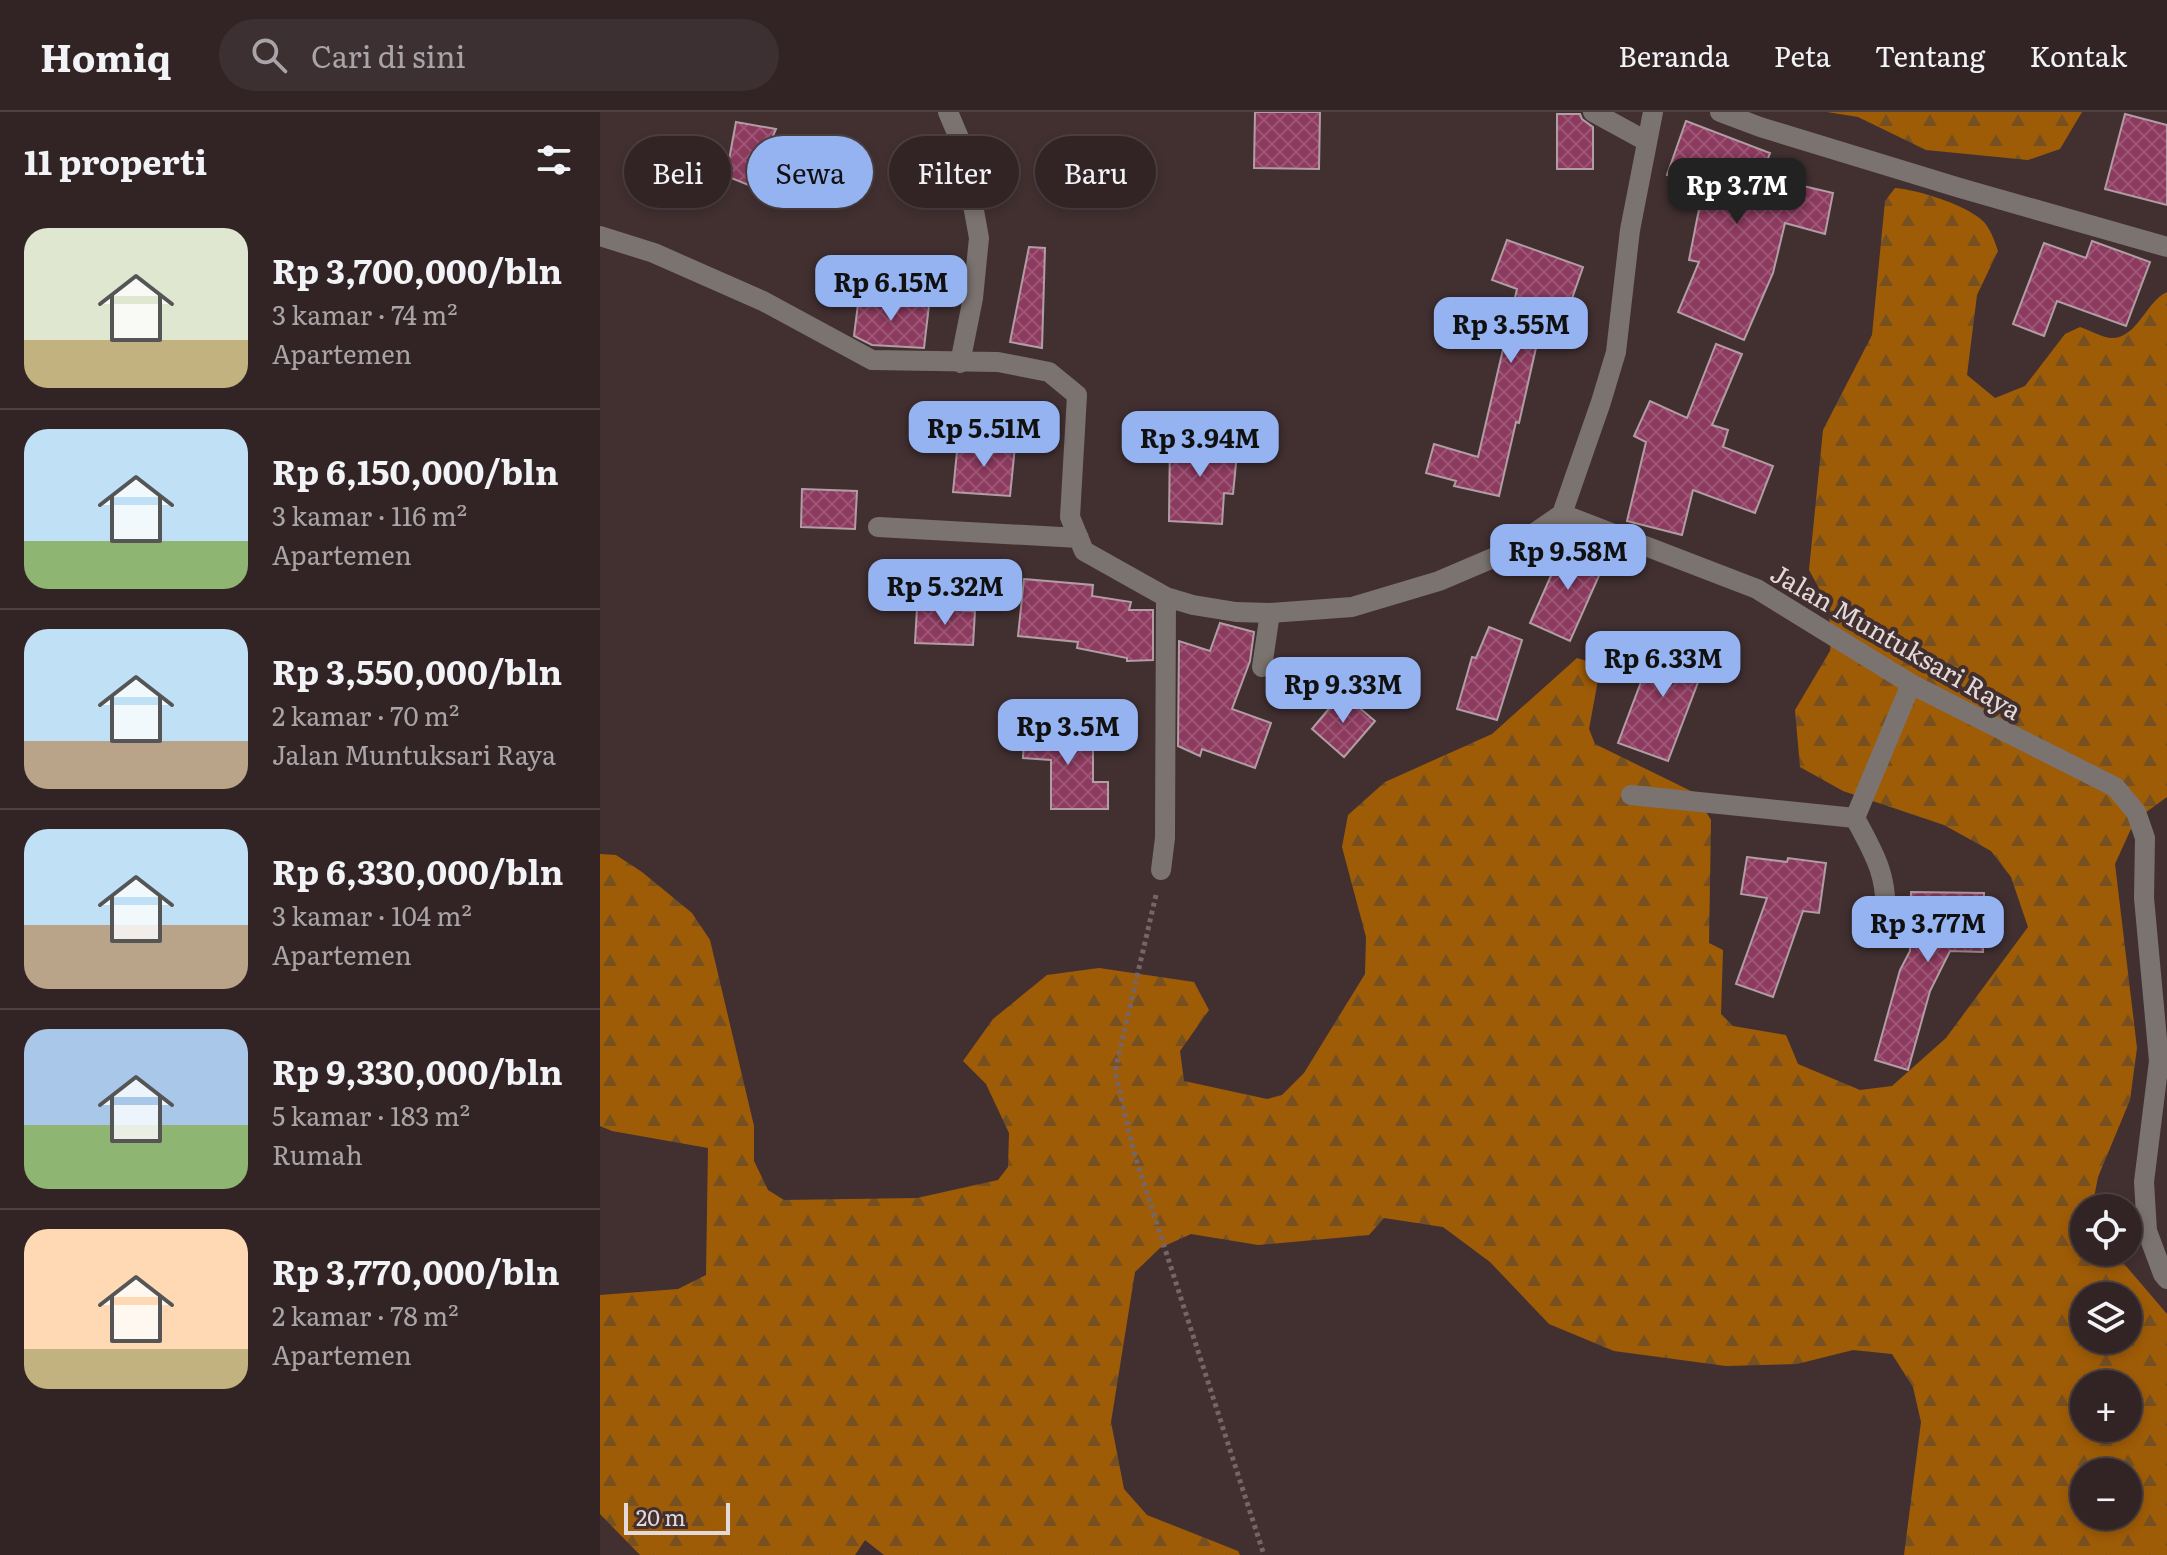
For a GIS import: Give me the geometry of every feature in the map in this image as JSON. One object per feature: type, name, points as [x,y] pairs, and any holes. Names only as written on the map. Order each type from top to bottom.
[{"type":"street","points":[[948,112],[962,145],[979,238],[973,298],[960,363]]},
{"type":"street","points":[[1593,112],[1646,141]]},
{"type":"street","points":[[600,236],[654,253],[763,301],[872,360],[998,362],[1049,372],[1077,395],[1070,517],[1084,551],[1166,597],[1236,612],[1270,613],[1352,607],[1439,581],[1507,552],[1562,514],[1616,352],[1630,230],[1653,112]]},
{"type":"street","points":[[1720,112],[1960,188],[2167,247]]},
{"type":"street","name":"Jalan Muntuksari Raya","points":[[1562,514],[1757,589],[1911,684],[2115,787],[2136,812],[2145,838],[2144,898],[2159,1061],[2144,1182],[2147,1231],[2167,1279]]},
{"type":"street","points":[[878,527],[1079,538]]},
{"type":"street","points":[[1161,870],[1165,838],[1166,597]]},
{"type":"street","points":[[1262,667],[1270,613]]},
{"type":"street","points":[[1885,915],[1881,869],[1855,818],[1911,684]]},
{"type":"street","points":[[1631,795],[1855,818]]},
{"type":"path","points":[[1161,870],[1115,1071],[1134,1153],[1264,1555]]},
{"type":"green space","points":[[1827,112],[2082,112],[2060,149],[2028,160],[1926,150],[1858,117]]},
{"type":"green space","points":[[1895,188],[1942,199],[1976,216],[1989,229],[1998,251],[1977,295],[1967,375],[1995,398],[2025,386],[2065,334],[2080,327],[2106,337],[2119,337],[2134,327],[2153,303],[2167,292],[2167,797],[2135,820],[2115,864],[2137,1048],[2130,1100],[2098,1177],[2095,1194],[2070,1194],[2070,1266],[2126,1266],[2140,1282],[2070,1282],[2070,1354],[2142,1354],[2142,1285],[2167,1314],[2167,1555],[1904,1555],[1921,1422],[1913,1387],[1892,1354],[1853,1350],[1797,1364],[1726,1366],[1614,1351],[1549,1324],[1490,1262],[1443,1227],[1384,1218],[1369,1235],[1258,1245],[1191,1234],[1160,1248],[1135,1272],[1111,1422],[1124,1489],[1147,1515],[1238,1551],[1240,1555],[884,1555],[865,1540],[855,1555],[640,1555],[600,1514],[600,1295],[678,1289],[706,1275],[708,1148],[612,1131],[600,1126],[600,854],[616,855],[642,872],[692,913],[710,940],[754,1126],[754,1161],[768,1190],[784,1200],[917,1198],[998,1180],[1008,1167],[1009,1133],[986,1084],[963,1061],[993,1019],[1047,975],[1099,968],[1194,982],[1209,1010],[1180,1051],[1184,1081],[1267,1099],[1282,1095],[1304,1073],[1365,974],[1366,937],[1342,847],[1348,815],[1385,782],[1492,734],[1577,658],[1593,663],[1598,680],[1589,729],[1595,744],[1695,793],[1711,820],[1709,943],[1723,950],[1721,1014],[1733,1026],[1786,1035],[1798,1064],[1860,1090],[1892,1086],[1946,1038],[2028,927],[2011,877],[1991,851],[1944,825],[1843,791],[1800,767],[1795,710],[1830,651],[1832,635],[1826,601],[1809,570],[1823,430],[1872,335],[1885,201]]},
{"type":"building","points":[[1255,112],[1320,112],[1319,169],[1254,168]]},
{"type":"building","points":[[1557,114],[1580,114],[1593,127],[1593,169],[1557,169]]},
{"type":"building","points":[[2125,114],[2167,125],[2167,205],[2105,189]]},
{"type":"building","points":[[1686,121],[1770,153],[1761,176],[1833,193],[1825,234],[1785,223],[1773,273],[1744,340],[1678,312],[1699,262],[1689,260],[1703,189],[1667,175]]},
{"type":"building","points":[[736,122],[776,129],[773,136],[747,136],[747,184],[731,178],[731,149]]},
{"type":"building","points":[[1507,240],[1583,267],[1569,307],[1547,299],[1499,496],[1454,486],[1456,481],[1426,473],[1434,444],[1478,457],[1517,289],[1492,280]]},
{"type":"building","points":[[2092,241],[2150,262],[2126,326],[2057,301],[2044,336],[2013,324],[2044,243],[2086,258]]},
{"type":"building","points":[[1029,247],[1045,248],[1042,348],[1010,342]]},
{"type":"building","points":[[859,296],[929,305],[924,348],[872,345],[854,336]]},
{"type":"building","points":[[1716,344],[1742,354],[1712,425],[1728,430],[1723,447],[1773,466],[1755,513],[1693,490],[1682,535],[1627,521],[1646,442],[1634,436],[1650,401],[1687,418]]},
{"type":"building","points":[[1170,437],[1238,443],[1233,494],[1224,493],[1222,524],[1169,521]]},
{"type":"building","points":[[958,441],[1015,446],[1010,496],[953,492]]},
{"type":"building","points":[[802,489],[857,491],[855,529],[801,527]]},
{"type":"building","points":[[1565,544],[1605,562],[1570,641],[1530,623]]},
{"type":"building","points":[[1024,579],[1093,585],[1092,596],[1131,602],[1129,610],[1153,610],[1153,660],[1127,661],[1127,658],[1077,648],[1078,642],[1018,636]]},
{"type":"building","points":[[917,608],[975,611],[973,645],[915,643]]},
{"type":"building","points":[[1220,623],[1254,632],[1250,661],[1232,709],[1271,723],[1255,768],[1202,749],[1200,756],[1178,746],[1179,641],[1210,651]]},
{"type":"building","points":[[1489,627],[1522,640],[1497,720],[1457,709],[1472,657],[1476,658]]},
{"type":"building","points":[[1658,637],[1708,656],[1668,761],[1618,743]]},
{"type":"building","points":[[1342,693],[1375,721],[1344,757],[1312,729]]},
{"type":"building","points":[[1025,728],[1093,731],[1093,782],[1108,782],[1108,809],[1051,809],[1051,760],[1023,758]]},
{"type":"building","points":[[1747,857],[1826,863],[1819,913],[1803,911],[1773,997],[1736,984],[1767,898],[1741,894]]},
{"type":"building","points":[[1911,892],[1984,893],[1983,952],[1950,951],[1930,991],[1908,1070],[1875,1060],[1900,970],[1910,951]]}]
